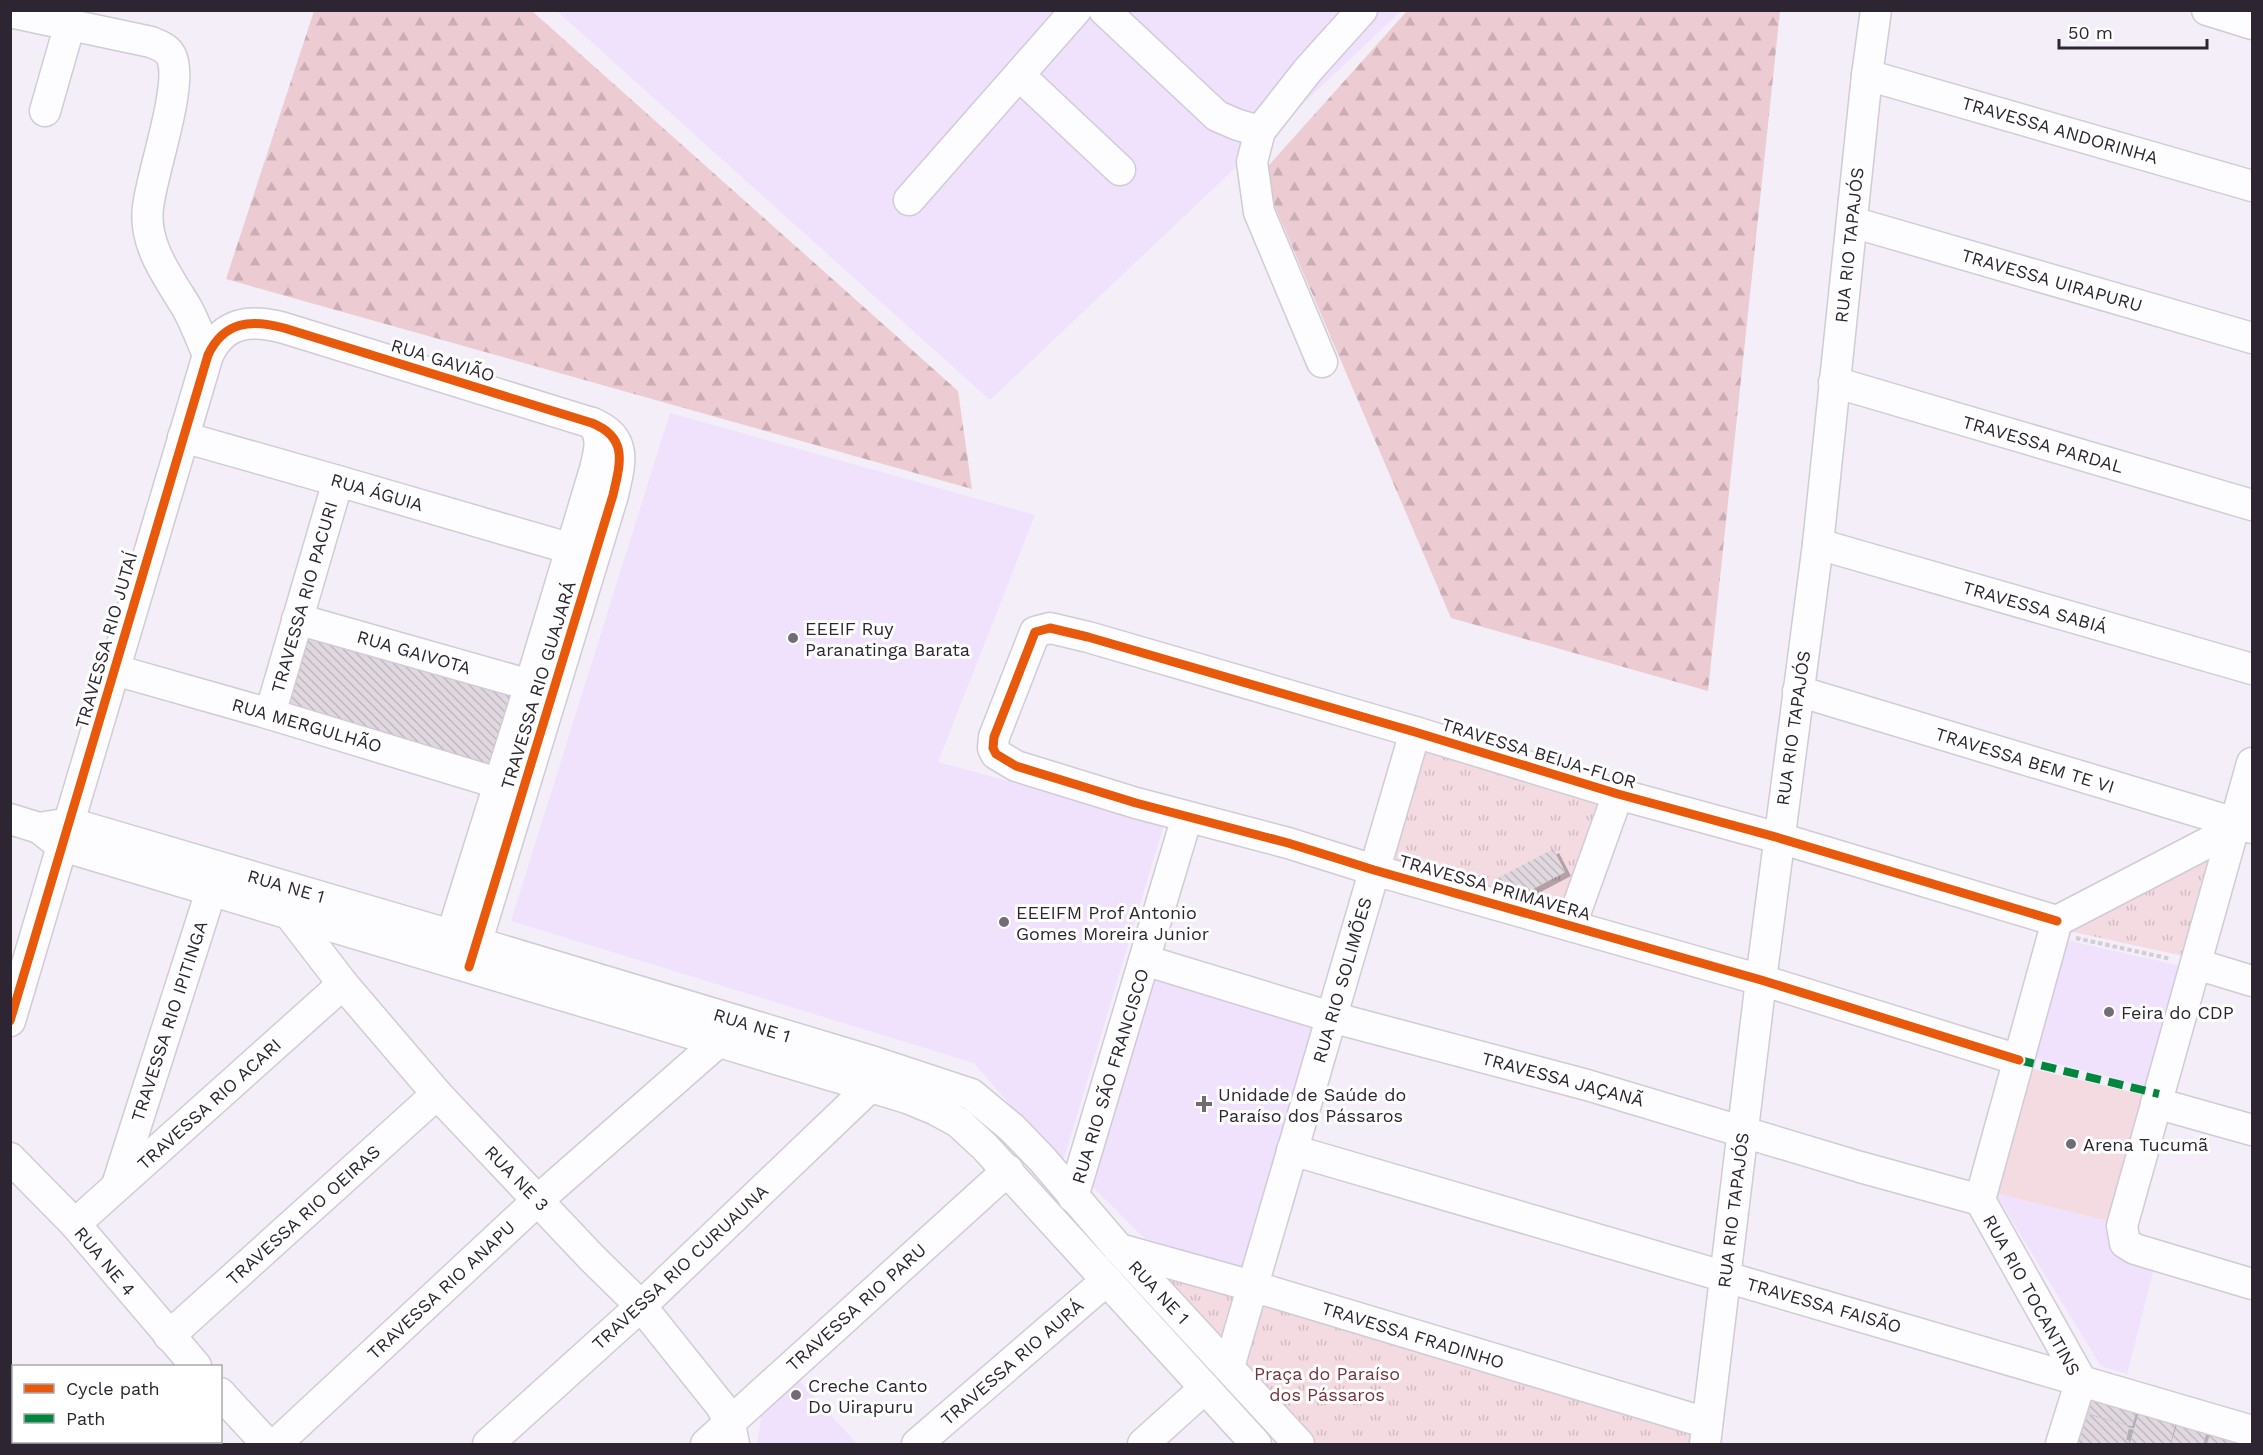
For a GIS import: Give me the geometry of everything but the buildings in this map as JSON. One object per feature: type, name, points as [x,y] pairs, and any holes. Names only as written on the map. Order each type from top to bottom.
[{"type":"street","points":[[909,200],[1076,10]]},
{"type":"street","points":[[1104,10],[1217,116],[1260,131]]},
{"type":"street","points":[[1322,362],[1259,212],[1252,162],[1260,131],[1308,70],[1362,10]]},
{"type":"street","name":"RUA RIO TAPAJÓS","points":[[1706,1434],[1761,980],[1818,544],[1867,75],[1876,10]]},
{"type":"street","points":[[2207,10],[2253,24]]},
{"type":"street","points":[[10,12],[152,42],[166,48],[172,58],[175,75],[172,100],[147,209],[149,236],[162,267],[188,311],[208,354]]},
{"type":"street","points":[[45,111],[70,24]]},
{"type":"street","points":[[1019,75],[1120,170]]},
{"type":"street","name":"TRAVESSA ANDORINHA","points":[[1867,75],[2253,186]]},
{"type":"street","name":"TRAVESSA UIRAPURU","points":[[1852,222],[2253,338]]},
{"type":"street","name":"TRAVESSA RIO JUTAÍ","points":[[10,1021],[208,354],[218,337],[238,326],[263,322],[284,328]]},
{"type":"street","name":"RUA GAVIÃO","points":[[284,328],[592,423]]},
{"type":"street","name":"TRAVESSA PARDAL","points":[[1834,382],[2253,505]]},
{"type":"street","name":"TRAVESSA RIO GUAJARÁ","points":[[461,951],[511,786],[539,681],[583,553],[600,450],[599,435],[592,423]]},
{"type":"street","name":"RUA ÁGUIA","points":[[183,438],[583,553]]},
{"type":"street","name":"TRAVESSA RIO PACURI","points":[[270,714],[338,481]]},
{"type":"street","name":"TRAVESSA SABIÁ","points":[[1818,544],[2253,669]]},
{"type":"street","name":"RUA GAIVOTA","points":[[297,619],[539,681]]},
{"type":"street","name":"TRAVESSA BEIJA-FLOR","points":[[1000,721],[1035,632],[1050,628],[1414,732],[1618,795],[1779,838],[2056,927]]},
{"type":"street","name":"RUA MERGULHÃO","points":[[115,670],[511,786]]},
{"type":"street","name":"TRAVESSA BEM TE VI","points":[[1798,692],[2241,827]]},
{"type":"street","name":"TRAVESSA PRIMAVERA","points":[[1000,721],[993,747],[996,754],[1016,766],[1136,803],[1288,843],[1374,870],[1761,980],[2019,1060]]},
{"type":"street","name":"RUA RIO SOLIMÕES","points":[[1228,1367],[1414,732]]},
{"type":"street","points":[[2253,763],[2241,827],[2196,964],[2122,1226],[2124,1239],[2129,1246],[2175,1262],[2253,1284]]},
{"type":"street","points":[[1571,926],[1618,795]]},
{"type":"street","name":"RUA RIO SÃO FRANCISCO","points":[[1073,1197],[1187,816]]},
{"type":"street","points":[[10,819],[66,835]]},
{"type":"street","points":[[2056,927],[2241,827]]},
{"type":"street","name":"RUA NE 1","points":[[66,835],[210,891],[290,915],[461,951],[717,1043],[907,1098],[958,1122],[1015,1178],[1256,1444]]},
{"type":"street","name":"RUA NE 1","points":[[66,835],[461,951],[868,1060],[971,1094],[1012,1128],[1046,1164],[1119,1249],[1299,1444]]},
{"type":"street","name":"TRAVESSA RIO IPITINGA","points":[[117,1185],[210,891]]},
{"type":"street","name":"RUA NE 3","points":[[290,915],[343,984],[437,1094],[641,1306],[713,1393],[732,1434]]},
{"type":"street","name":"RUA RIO TOCANTINS","points":[[2056,927],[1980,1200],[2081,1380],[2061,1444]]},
{"type":"street","name":"TRAVESSA JAÇANÃ","points":[[1144,960],[1331,1017],[1587,1084],[1980,1200]]},
{"type":"street","points":[[2196,964],[2253,981]]},
{"type":"street","name":"TRAVESSA RIO ACARI","points":[[75,1224],[343,984]]},
{"type":"street","name":"TRAVESSA RIO ANAPU","points":[[276,1444],[538,1200],[717,1043]]},
{"type":"street","name":"TRAVESSA RIO CURUAUNA","points":[[488,1444],[641,1306],[870,1087]]},
{"type":"street","name":"TRAVESSA RIO OEIRAS","points":[[169,1336],[437,1094]]},
{"type":"street","points":[[2156,1103],[2253,1130]]},
{"type":"street","name":"TRAVESSA FAISÃO","points":[[1292,1150],[2253,1431]]},
{"type":"street","name":"RUA NE 4","points":[[10,1158],[75,1224],[195,1365]]},
{"type":"street","name":"TRAVESSA RIO PARU","points":[[706,1444],[732,1434],[1015,1178],[1046,1164]]},
{"type":"street","name":"TRAVESSA FRADINHO","points":[[1119,1249],[1252,1286],[1706,1434]]},
{"type":"street","name":"TRAVESSA RIO AURÁ","points":[[918,1444],[1107,1280]]},
{"type":"street","points":[[1143,1444],[1205,1388]]},
{"type":"street","points":[[222,1395],[267,1444]]},
{"type":"path","points":[[2056,927],[2196,964]]},
{"type":"shaded area","points":[[557,11],[1401,11],[990,400]]},
{"type":"shaded area","name":"EEEIF Ruy Paranatinga Barata","points":[[670,413],[1035,515],[938,762],[1164,824],[1062,1165],[974,1063],[511,921]]},
{"type":"shaded area","name":"Feira do CDP","points":[[2065,940],[2186,967],[2152,1088],[2032,1057]]},
{"type":"shaded area","name":"Unidade de Saúde do Paraíso dos Pássaros","points":[[1150,978],[1316,1023],[1247,1269],[1144,1238],[1092,1186]]},
{"type":"shaded area","points":[[1995,1193],[2112,1222],[2155,1264],[2127,1374],[2101,1366]]},
{"type":"shaded area","name":"Creche Canto Do Uirapuru","points":[[797,1378],[857,1444],[757,1444],[762,1413]]},
{"type":"green space","points":[[314,11],[532,11],[958,391],[972,489],[226,279]]},
{"type":"green space","points":[[1407,11],[1780,11],[1708,691],[1451,618],[1261,174]]},
{"type":"green space","points":[[1412,732],[1610,794],[1558,929],[1373,874]]},
{"type":"green space","points":[[2215,851],[2188,957],[2069,931]]},
{"type":"green space","name":"Arena Tucumã","points":[[2029,1068],[2148,1096],[2112,1222],[1995,1193]]},
{"type":"green space","name":"Praça do Paraíso dos Pássaros","points":[[1143,1265],[1697,1426],[1695,1444],[1297,1444]]},
{"type":"marked path","points":[[2019,1060],[2159,1094]]},
{"type":"cycle path","points":[[10,1021],[208,355],[222,335],[240,325],[260,324],[284,328],[592,423],[604,429],[617,444],[619,463],[613,495],[469,967]]},
{"type":"cycle path","points":[[2019,1060],[1761,980],[1374,870],[1288,843],[1136,803],[1016,766],[996,754],[993,748],[994,737],[1035,632],[1050,628],[1415,732],[1618,794],[1779,838],[2057,921]]},
{"type":"place","name":"EEEIF Ruy Paranatinga Barata","points":[[793,638]]},
{"type":"place","name":"EEEIFM Prof Antonio Gomes Moreira Junior","points":[[1004,922]]},
{"type":"place","name":"Feira do CDP","points":[[2109,1012]]},
{"type":"place","name":"Unidade de Saúde do Paraíso dos Pássaros","points":[[1204,1104]]},
{"type":"place","name":"Arena Tucumã","points":[[2071,1144]]},
{"type":"place","name":"Creche Canto Do Uirapuru","points":[[796,1395]]}]
